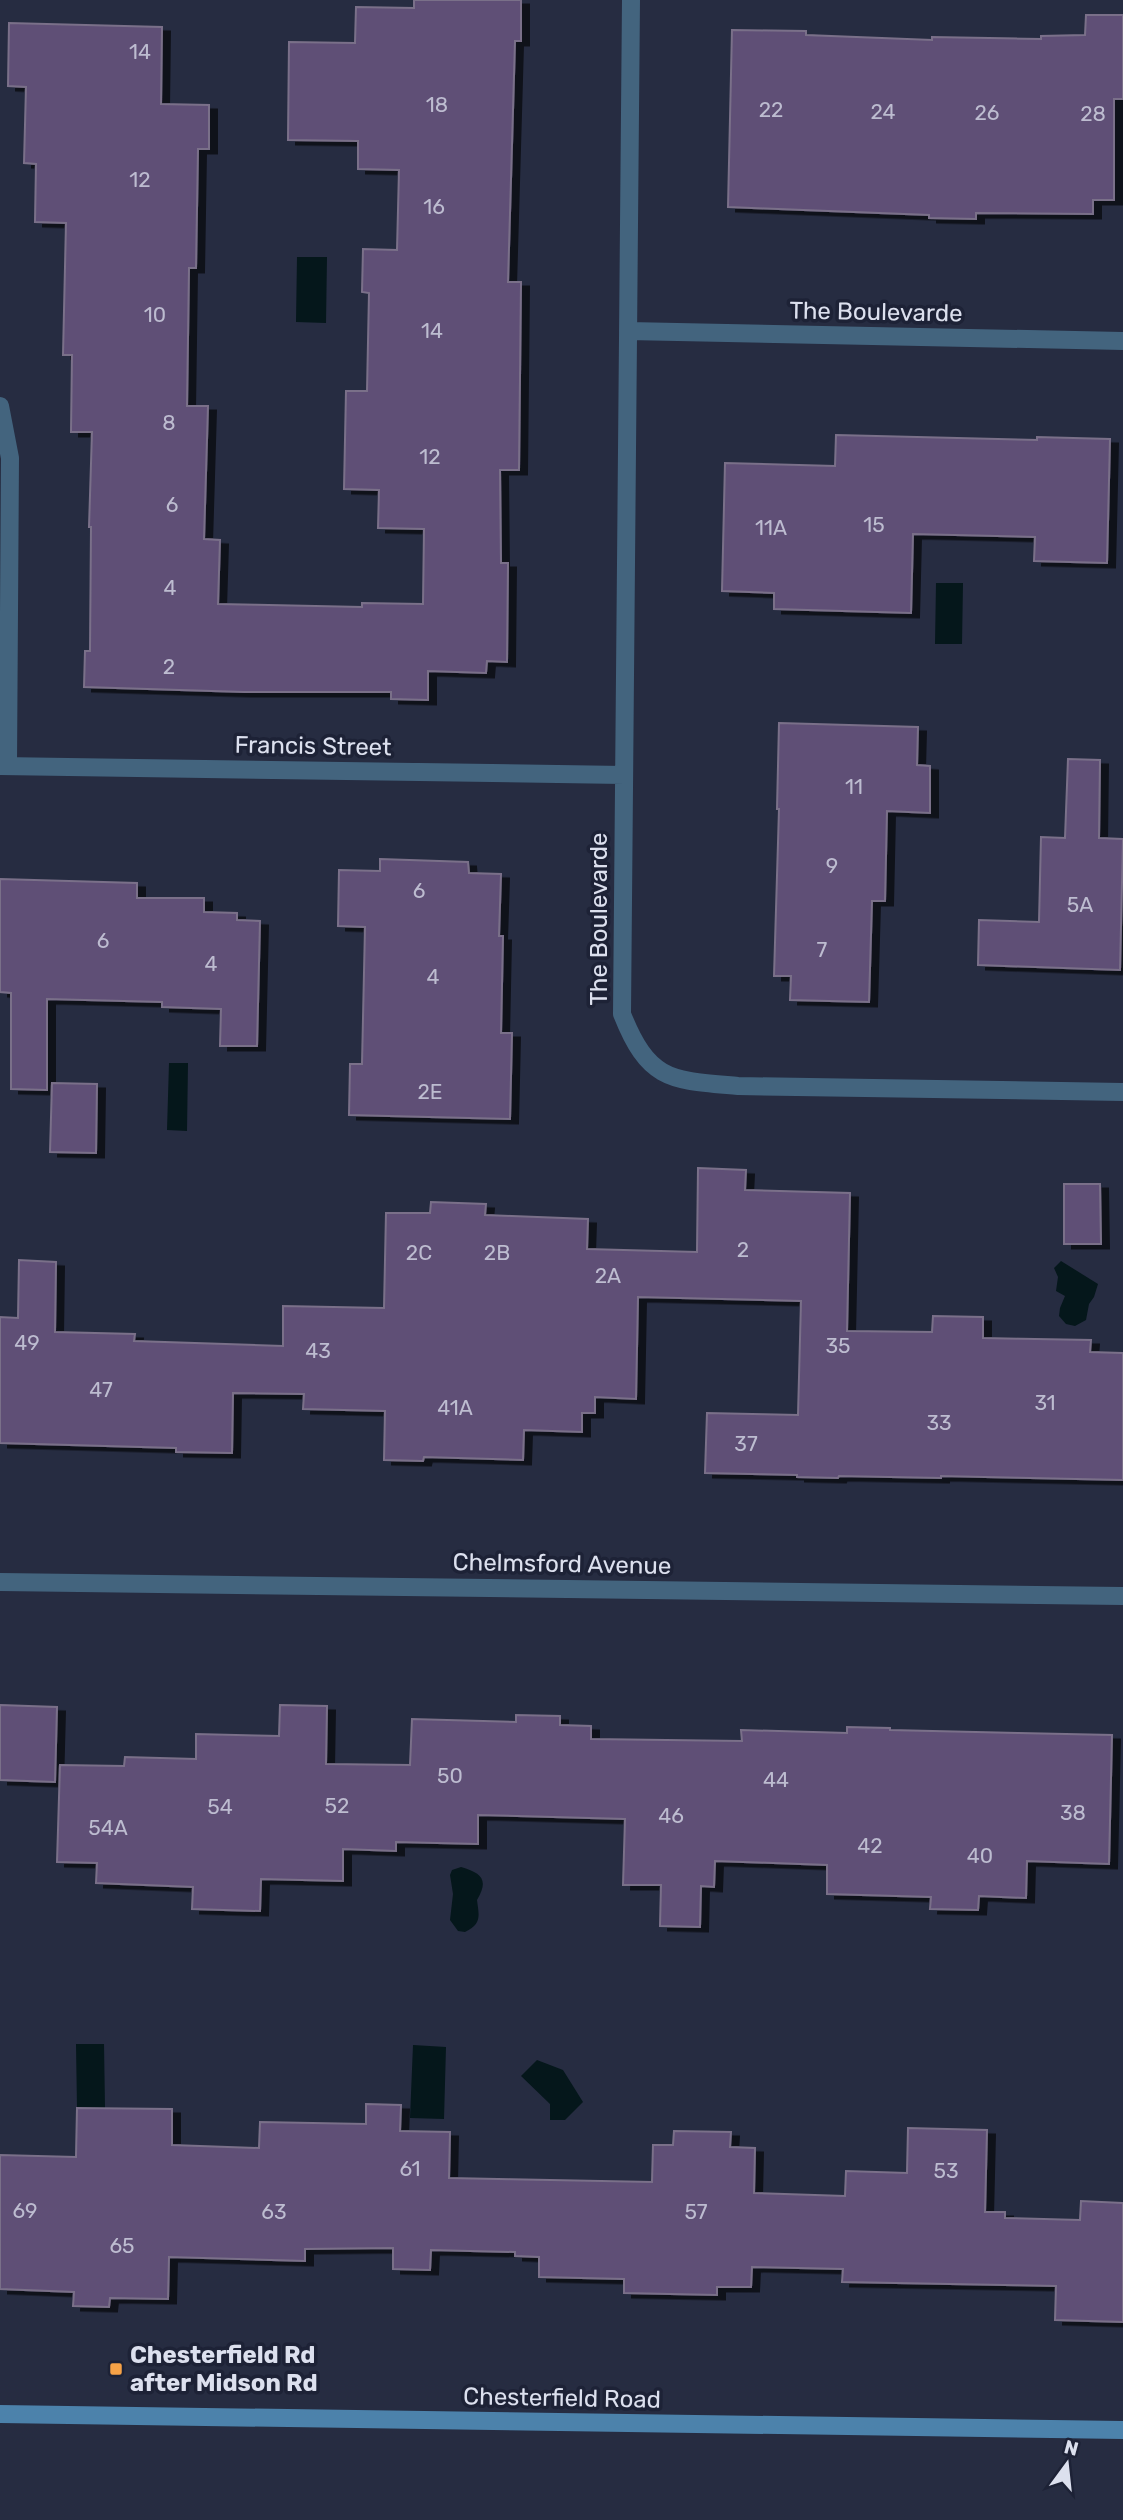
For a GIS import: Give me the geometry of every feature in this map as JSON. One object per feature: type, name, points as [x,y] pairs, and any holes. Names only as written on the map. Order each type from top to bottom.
[{"type":"street","name":"The Boulevarde","points":[[631,0],[622,1014],[639,1051],[658,1070],[682,1081],[738,1086],[1123,1092]]},
{"type":"street","name":"The Boulevarde","points":[[628,331],[1123,341]]},
{"type":"street","points":[[0,406],[10,458],[4,766]]},
{"type":"street","name":"Francis Street","points":[[4,766],[624,775]]},
{"type":"street","name":"Chelmsford Avenue","points":[[0,1582],[1123,1596]]},
{"type":"street","name":"Chesterfield Road","points":[[0,2414],[1123,2430]]},
{"type":"shaded area","points":[[297,257],[327,257],[326,323],[296,322]]},
{"type":"shaded area","points":[[936,583],[963,583],[962,644],[935,644]]},
{"type":"shaded area","points":[[169,1063],[188,1063],[187,1131],[167,1130]]},
{"type":"shaded area","points":[[1061,1261],[1098,1284],[1089,1304],[1086,1320],[1075,1326],[1066,1324],[1059,1316],[1065,1296],[1056,1291],[1058,1277],[1054,1268]]},
{"type":"shaded area","points":[[461,1867],[474,1872],[483,1882],[477,1900],[477,1923],[465,1932],[458,1931],[450,1920],[453,1894],[450,1875],[452,1870]]},
{"type":"shaded area","points":[[76,2044],[104,2044],[105,2108],[77,2108]]},
{"type":"shaded area","points":[[413,2045],[446,2047],[444,2119],[410,2118]]},
{"type":"shaded area","points":[[537,2060],[563,2070],[583,2102],[565,2120],[550,2120],[550,2104],[521,2076]]},
{"type":"building","points":[[414,0],[521,0],[521,41],[515,41],[508,282],[521,282],[519,470],[500,470],[501,563],[508,563],[507,662],[487,661],[486,673],[428,671],[428,700],[391,699],[391,692],[244,692],[84,687],[85,651],[90,651],[89,527],[92,432],[71,432],[72,355],[63,355],[66,223],[35,222],[36,164],[24,163],[26,87],[8,86],[9,23],[162,27],[161,104],[209,105],[209,149],[198,149],[196,268],[189,268],[187,406],[208,406],[204,539],[220,540],[218,604],[362,607],[362,603],[423,604],[424,529],[378,528],[379,490],[344,489],[346,391],[367,391],[369,293],[362,292],[363,249],[397,250],[399,170],[358,169],[358,141],[288,140],[289,42],[355,43],[356,7],[414,8]]},
{"type":"building","points":[[1086,15],[1123,15],[1123,99],[1114,99],[1114,200],[1093,200],[1093,214],[976,213],[976,219],[728,207],[732,30],[806,31],[806,35],[932,40],[932,37],[1041,39],[1041,36],[1085,35]]},
{"type":"building","points":[[836,435],[1110,439],[1107,563],[1034,561],[1035,537],[913,534],[911,613],[774,609],[774,593],[722,591],[725,463],[835,466]]},
{"type":"building","points":[[779,723],[918,727],[917,765],[930,766],[930,813],[887,811],[885,901],[872,901],[869,1002],[790,1000],[791,976],[774,976]]},
{"type":"building","points":[[1068,759],[1100,760],[1099,838],[1123,839],[1120,970],[978,965],[979,920],[1039,922],[1041,837],[1065,838]]},
{"type":"building","points":[[380,859],[468,862],[469,873],[501,874],[501,1033],[512,1033],[510,1119],[349,1115],[350,1064],[362,1064],[365,927],[338,926],[339,870],[380,871]]},
{"type":"building","points":[[0,879],[137,883],[137,898],[204,898],[204,912],[237,913],[237,920],[260,921],[257,1046],[220,1046],[221,1009],[162,1007],[162,1002],[47,999],[47,1090],[11,1089],[11,993],[0,992]]},
{"type":"building","points":[[52,1083],[97,1084],[96,1153],[50,1152]]},
{"type":"building","points":[[698,1168],[746,1170],[745,1190],[850,1193],[847,1331],[932,1332],[933,1316],[983,1317],[983,1338],[1091,1340],[1090,1352],[1123,1353],[1123,1480],[941,1476],[838,1478],[705,1473],[707,1413],[798,1415],[801,1301],[638,1297],[636,1399],[595,1397],[595,1413],[582,1413],[582,1432],[524,1430],[523,1460],[424,1457],[423,1461],[384,1460],[385,1411],[303,1409],[304,1394],[233,1393],[232,1453],[176,1452],[176,1448],[0,1443],[0,1317],[18,1318],[19,1260],[56,1262],[55,1332],[135,1334],[134,1341],[283,1346],[283,1306],[384,1308],[386,1213],[430,1213],[431,1202],[486,1204],[485,1215],[588,1219],[587,1249],[697,1252]]},
{"type":"building","points":[[1064,1184],[1100,1184],[1101,1244],[1064,1244]]},
{"type":"building","points":[[0,1705],[57,1707],[55,1782],[0,1780]]},
{"type":"building","points":[[280,1705],[327,1706],[326,1764],[410,1765],[412,1719],[516,1722],[516,1715],[560,1716],[560,1725],[591,1726],[591,1739],[742,1741],[741,1730],[847,1733],[847,1727],[1112,1735],[1109,1864],[1027,1861],[1026,1898],[979,1896],[978,1910],[930,1909],[931,1897],[827,1894],[827,1865],[715,1861],[714,1887],[701,1886],[700,1927],[660,1926],[661,1885],[623,1885],[625,1819],[478,1815],[478,1844],[396,1842],[396,1851],[343,1849],[343,1881],[261,1879],[260,1911],[192,1909],[193,1887],[96,1883],[97,1863],[57,1862],[60,1765],[124,1766],[125,1757],[196,1759],[196,1734],[279,1736]]},
{"type":"building","points":[[366,2104],[401,2105],[400,2131],[450,2132],[449,2178],[652,2182],[653,2145],[673,2145],[674,2131],[731,2132],[730,2147],[755,2148],[754,2193],[845,2196],[846,2171],[907,2173],[908,2128],[987,2130],[985,2212],[1005,2212],[1005,2218],[1080,2220],[1081,2201],[1123,2203],[1123,2322],[1055,2320],[1056,2286],[842,2282],[843,2269],[752,2267],[751,2287],[717,2287],[717,2295],[624,2293],[624,2279],[539,2277],[539,2257],[515,2256],[515,2252],[431,2250],[430,2270],[393,2269],[393,2248],[305,2249],[305,2261],[169,2257],[168,2299],[110,2298],[109,2307],[73,2306],[74,2292],[0,2289],[0,2155],[76,2157],[77,2108],[172,2109],[172,2145],[259,2148],[260,2122],[366,2124]]},
{"type":"place","name":"Chesterfield Rd after Midson Rd","points":[[116,2369]]}]
